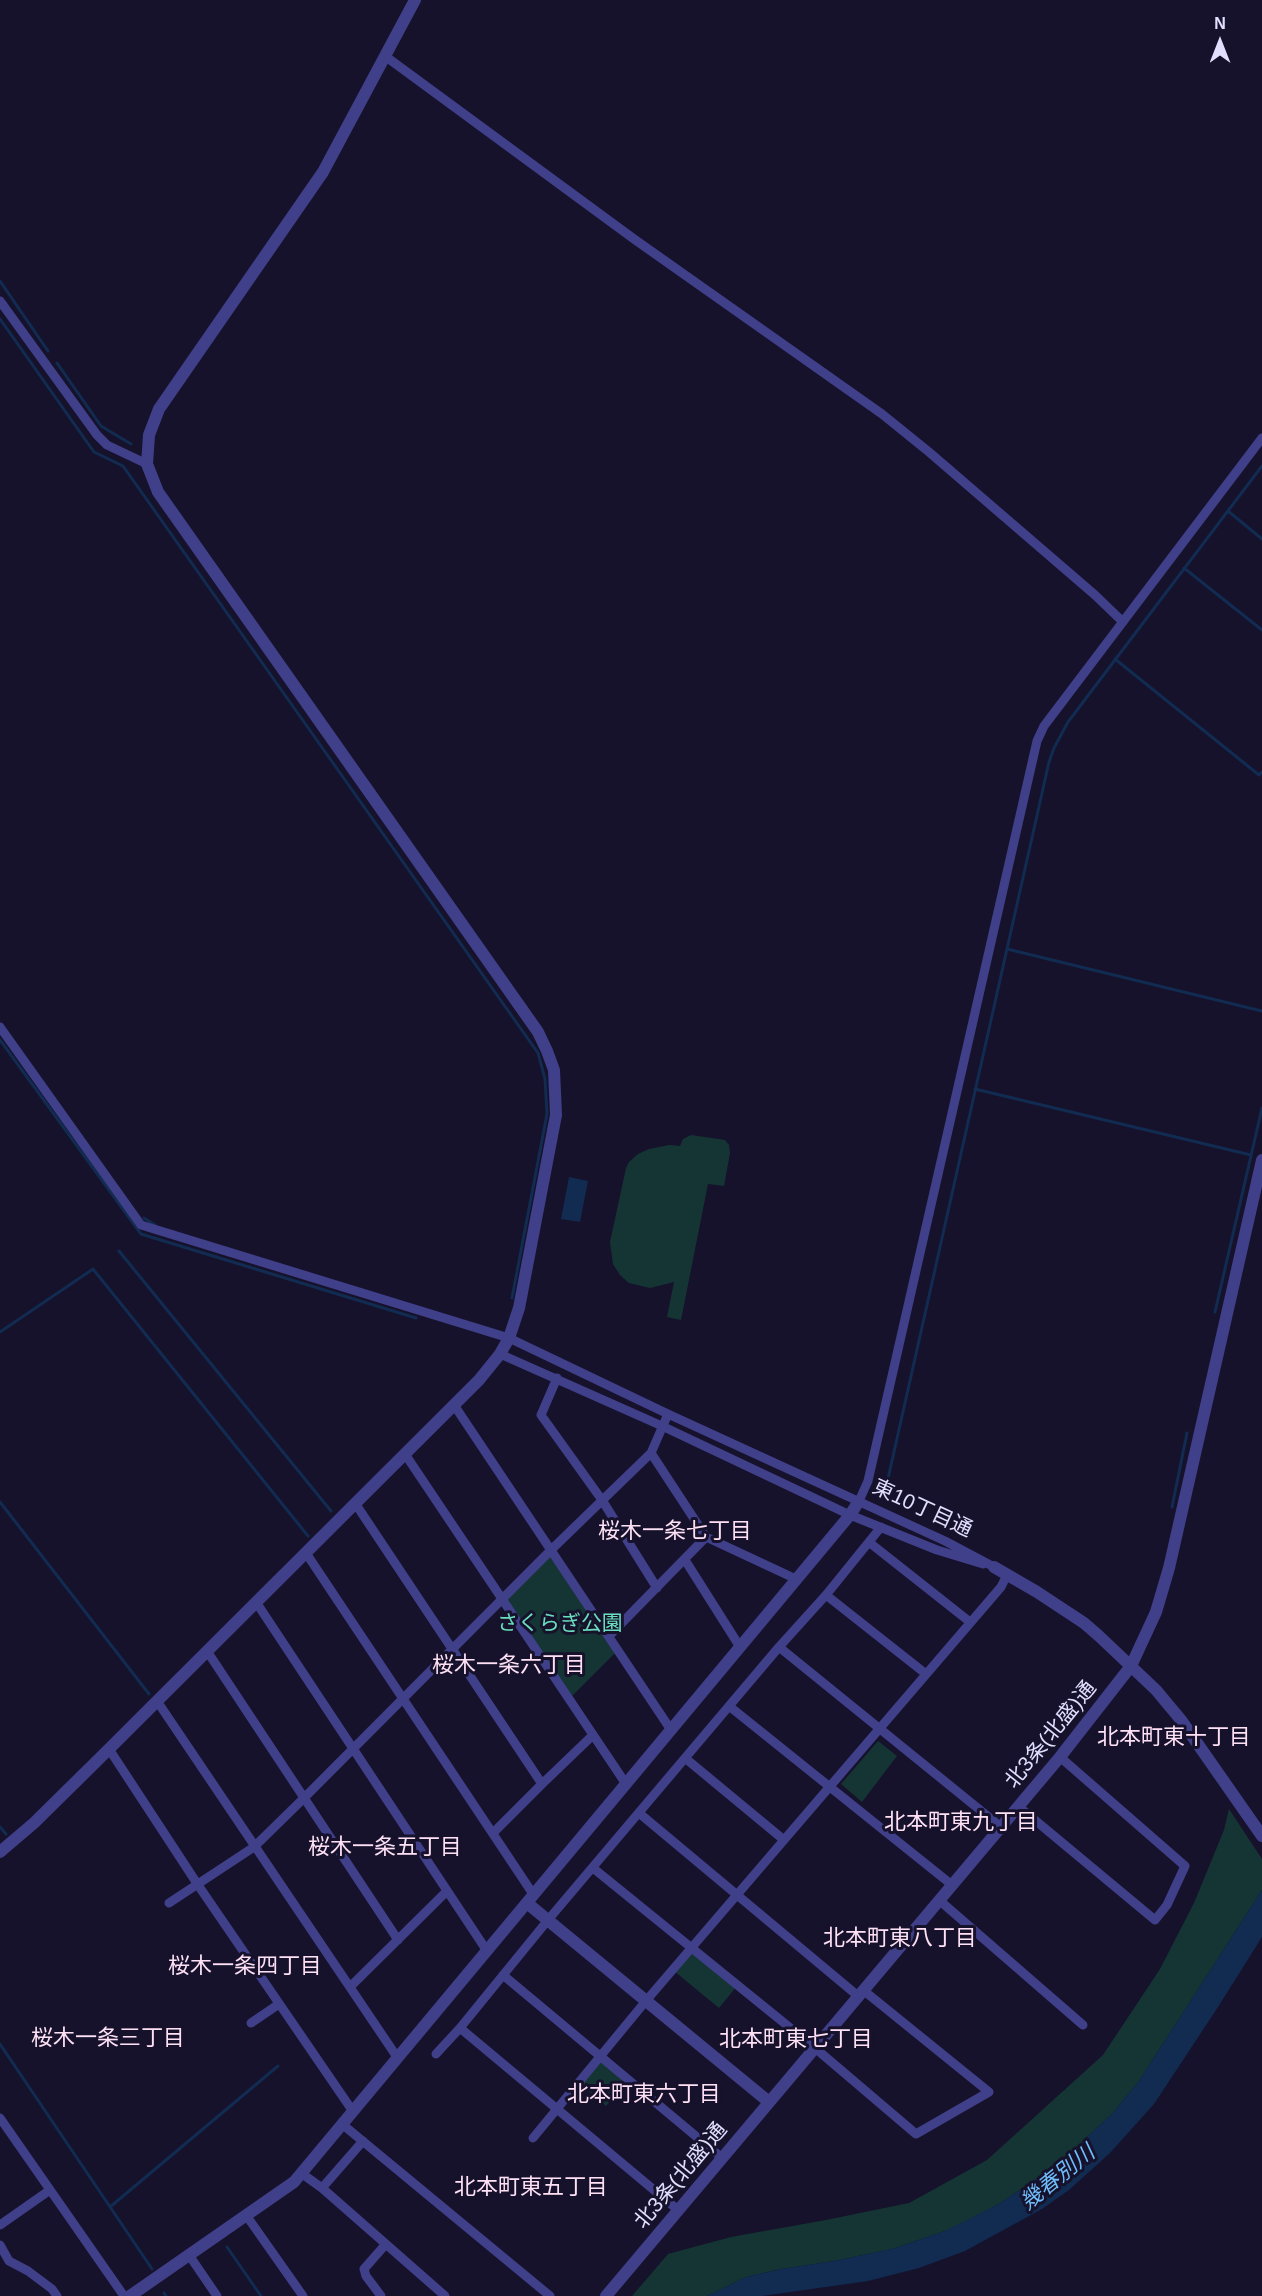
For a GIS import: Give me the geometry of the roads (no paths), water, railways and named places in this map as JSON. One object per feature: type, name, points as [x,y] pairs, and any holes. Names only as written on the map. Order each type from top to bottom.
[{"type":"street","points":[[0,1852],[34,1823],[479,1380],[500,1354],[519,1308],[556,1115],[554,1070],[547,1051],[538,1032],[158,492],[147,464],[149,435],[159,409],[323,171],[415,0]]},
{"type":"street","points":[[385,56],[718,300],[882,414],[938,459],[1123,622]]},
{"type":"street","points":[[0,301],[97,435],[107,445],[147,464]]},
{"type":"street","points":[[130,2296],[294,2182],[850,1515],[859,1501],[868,1481],[1037,741],[1044,726],[1262,438]]},
{"type":"street","name":"東10丁目通","points":[[0,1027],[141,1225],[508,1338],[960,1548],[1084,1623],[1131,1666],[1181,1720],[1262,1836]]},
{"type":"street","name":"北3条(北盛)通","points":[[606,2296],[1001,1827],[1131,1666],[1163,1591],[1262,1160]]},
{"type":"street","points":[[500,1354],[662,1426],[850,1515],[937,1550],[994,1567]]},
{"type":"street","points":[[557,1378],[542,1415],[602,1500],[657,1588]]},
{"type":"street","points":[[454,1405],[671,1730]]},
{"type":"street","points":[[169,1903],[254,1846],[304,1798],[651,1453],[668,1414]]},
{"type":"street","points":[[651,1453],[706,1537],[796,1579]]},
{"type":"street","points":[[405,1454],[626,1784]]},
{"type":"street","points":[[355,1503],[542,1784]]},
{"type":"street","points":[[436,2054],[779,1647],[870,1543],[881,1527]]},
{"type":"street","points":[[609,1636],[706,1537]]},
{"type":"street","points":[[870,1543],[970,1622]]},
{"type":"street","points":[[306,1552],[493,1833],[530,1899],[548,1920],[769,2102]]},
{"type":"street","points":[[685,1560],[740,1647]]},
{"type":"street","points":[[533,2138],[645,2002],[1000,1587],[1007,1575]]},
{"type":"street","points":[[826,1595],[926,1674]]},
{"type":"street","points":[[256,1602],[487,1951]]},
{"type":"street","points":[[779,1647],[1001,1827]]},
{"type":"street","points":[[207,1651],[398,1940]]},
{"type":"street","points":[[157,1701],[398,2057]]},
{"type":"street","points":[[729,1706],[952,1885]]},
{"type":"street","points":[[493,1833],[593,1736]]},
{"type":"street","points":[[109,1749],[198,1885],[352,2110]]},
{"type":"street","points":[[1018,1806],[1155,1920],[1167,1905],[1185,1866],[1060,1756]]},
{"type":"street","points":[[685,1758],[784,1840]]},
{"type":"street","points":[[593,1868],[815,2048],[916,2134],[989,2092],[737,1895],[639,1813]]},
{"type":"street","points":[[350,1987],[447,1891]]},
{"type":"street","points":[[939,1900],[1083,2025]]},
{"type":"street","points":[[503,1975],[722,2158]]},
{"type":"street","points":[[250,2023],[279,2004]]},
{"type":"street","points":[[460,2028],[678,2210]]},
{"type":"street","points":[[0,2118],[124,2296]]},
{"type":"street","points":[[342,2124],[550,2296]]},
{"type":"street","points":[[322,2188],[363,2141]]},
{"type":"street","points":[[301,2173],[322,2188],[445,2296]]},
{"type":"street","points":[[0,2225],[50,2190]]},
{"type":"street","points":[[246,2215],[303,2296]]},
{"type":"street","points":[[0,2245],[9,2261],[28,2271],[52,2289],[57,2296]]},
{"type":"street","points":[[381,2296],[366,2276],[364,2269],[385,2245]]},
{"type":"street","points":[[189,2255],[217,2296]]},
{"type":"water","points":[[569,1177],[588,1181],[580,1222],[561,1219]]},
{"type":"water","name":"幾春別川","points":[[1262,1890],[1262,1937],[1218,2007],[1154,2104],[1110,2153],[1069,2190],[1042,2209],[965,2251],[919,2268],[868,2281],[762,2296],[707,2296],[746,2277],[892,2249],[945,2231],[997,2205],[1053,2168],[1112,2114],[1139,2081]]},
{"type":"waterway","points":[[0,281],[48,351]]},
{"type":"waterway","points":[[0,319],[94,452],[123,466],[538,1053],[545,1079],[547,1114],[512,1298]]},
{"type":"waterway","points":[[57,363],[101,426],[131,444]]},
{"type":"waterway","points":[[887,1483],[1054,748],[1068,722],[1262,466]]},
{"type":"waterway","points":[[1228,511],[1262,539]]},
{"type":"waterway","points":[[1184,568],[1262,630]]},
{"type":"waterway","points":[[1115,659],[1259,775],[1262,772]]},
{"type":"waterway","points":[[1007,949],[1262,1011]]},
{"type":"waterway","points":[[0,1040],[141,1234],[416,1318]]},
{"type":"waterway","points":[[975,1089],[1251,1155]]},
{"type":"waterway","points":[[1215,1312],[1262,1108]]},
{"type":"waterway","points":[[144,1218],[155,1225]]},
{"type":"waterway","points":[[119,1251],[331,1511]]},
{"type":"waterway","points":[[0,1332],[93,1269],[308,1536]]},
{"type":"waterway","points":[[1172,1507],[1187,1433]]},
{"type":"waterway","points":[[0,1502],[149,1694]]},
{"type":"waterway","points":[[0,1827],[6,1834]]},
{"type":"waterway","points":[[0,2044],[152,2269]]},
{"type":"waterway","points":[[110,2207],[278,2066]]},
{"type":"waterway","points":[[227,2247],[261,2296]]},
{"type":"district","name":"桜木一条七丁目","points":[[675,1532]]},
{"type":"district","name":"桜木一条六丁目","points":[[509,1666]]},
{"type":"district","name":"北本町東十丁目","points":[[1174,1738]]},
{"type":"district","name":"北本町東九丁目","points":[[961,1823]]},
{"type":"district","name":"桜木一条五丁目","points":[[385,1848]]},
{"type":"district","name":"北本町東八丁目","points":[[900,1939]]},
{"type":"district","name":"桜木一条四丁目","points":[[245,1967]]},
{"type":"district","name":"桜木一条三丁目","points":[[108,2039]]},
{"type":"district","name":"北本町東七丁目","points":[[796,2040]]},
{"type":"district","name":"北本町東六丁目","points":[[644,2095]]},
{"type":"district","name":"北本町東五丁目","points":[[531,2188]]},
{"type":"park label","name":"さくらぎ公園","points":[[560,1624]]}]
